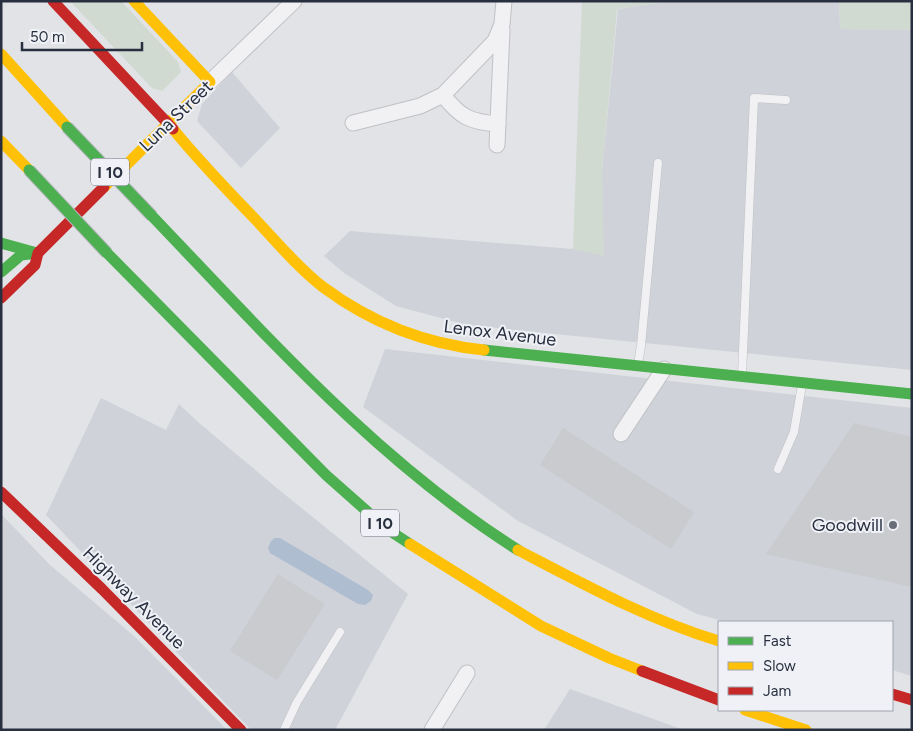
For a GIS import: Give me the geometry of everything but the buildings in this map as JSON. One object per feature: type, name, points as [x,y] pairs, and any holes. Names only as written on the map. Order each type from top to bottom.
[{"type":"main road","name":"Lenox Avenue","points":[[53,1],[168,122],[199,161],[301,267],[322,286],[375,320],[426,340],[463,348],[912,394]]},
{"type":"main road","points":[[134,1],[210,82]]},
{"type":"main road","name":"I 10","points":[[1,54],[67,127],[321,392],[390,454],[445,499],[517,548],[605,595],[699,635],[718,641]]},
{"type":"main road","name":"Luna Street","points":[[1,298],[35,265],[38,253],[210,82]]},
{"type":"main road","name":"I 10","points":[[1,141],[107,253],[326,475],[387,529],[541,626],[609,658],[718,700]]},
{"type":"main road","points":[[1,242],[38,253]]},
{"type":"main road","name":"Luna Street","points":[[1,272],[21,255],[38,253]]},
{"type":"main road","name":"Highway Avenue","points":[[3,499],[102,589],[241,730]]},
{"type":"main road","points":[[893,694],[912,700]]},
{"type":"main road","points":[[748,711],[806,730]]},
{"type":"street","name":"Luna Street","points":[[210,82],[294,1]]},
{"type":"street","points":[[497,145],[504,1]]},
{"type":"street","points":[[353,124],[420,106],[443,95],[495,41],[502,24]]},
{"type":"street","points":[[443,95],[455,110],[468,120],[498,124]]},
{"type":"street","points":[[621,434],[664,369]]},
{"type":"street","points":[[432,730],[468,673]]},
{"type":"lane","points":[[742,377],[754,98],[786,100]]},
{"type":"lane","points":[[637,366],[641,346],[658,162]]},
{"type":"lane","points":[[778,469],[794,432],[802,383]]},
{"type":"lane","points":[[284,730],[297,702],[340,632]]},
{"type":"shaded area","points":[[70,1],[121,1],[178,62],[181,72],[162,91],[152,88]]},
{"type":"shaded area","points":[[582,1],[669,1],[617,9],[602,171],[604,256],[573,249]]},
{"type":"shaded area","points":[[669,1],[839,1],[840,29],[912,30],[912,370],[467,325],[396,306],[344,273],[324,256],[350,231],[573,249],[603,255],[602,171],[618,9]]},
{"type":"shaded area","points":[[839,1],[912,1],[912,30],[840,29]]},
{"type":"shaded area","points":[[232,72],[280,128],[241,168],[197,121],[202,104]]},
{"type":"shaded area","points":[[385,349],[912,408],[912,676],[893,670],[893,621],[723,621],[697,614],[518,521],[363,407]]},
{"type":"shaded area","points":[[101,398],[166,430],[179,404],[278,489],[408,594],[335,730],[251,730],[46,515]]},
{"type":"shaded area","points":[[1,514],[50,565],[134,636],[227,730],[1,730]]},
{"type":"shaded area","points":[[570,689],[684,730],[544,730]]},
{"type":"water","points":[[275,538],[280,538],[368,590],[373,595],[371,601],[365,605],[358,604],[270,553],[268,548],[271,541]]},
{"type":"traffic: fast","points":[[67,127],[152,216]]},
{"type":"traffic: fast","points":[[29,170],[107,253]]},
{"type":"traffic: fast","points":[[152,216],[281,351],[370,437],[466,515],[518,550]]},
{"type":"traffic: fast","points":[[1,243],[37,253]]},
{"type":"traffic: fast","points":[[1,272],[21,255],[38,253]]},
{"type":"traffic: fast","points":[[107,253],[326,475],[387,529],[410,544]]},
{"type":"traffic: fast","points":[[484,350],[912,394]]},
{"type":"traffic: slow","points":[[104,187],[210,82],[134,1]]},
{"type":"traffic: slow","points":[[1,54],[67,127]]},
{"type":"traffic: slow","points":[[173,129],[213,175],[305,272],[341,300],[379,321],[420,337],[441,343],[484,350]]},
{"type":"traffic: slow","points":[[1,141],[29,170]]},
{"type":"traffic: slow","points":[[410,544],[541,626],[609,658],[642,671]]},
{"type":"traffic: slow","points":[[518,550],[642,612],[718,641]]},
{"type":"traffic: slow","points":[[748,711],[806,730]]},
{"type":"traffic: jam","points":[[53,1],[173,129]]},
{"type":"traffic: jam","points":[[1,298],[35,265],[38,253],[104,187]]},
{"type":"traffic: jam","points":[[1,492],[102,589],[241,730]]},
{"type":"traffic: jam","points":[[642,671],[718,700]]},
{"type":"traffic: jam","points":[[893,694],[912,700]]},
{"type":"place","name":"Goodwill","points":[[893,525]]}]
